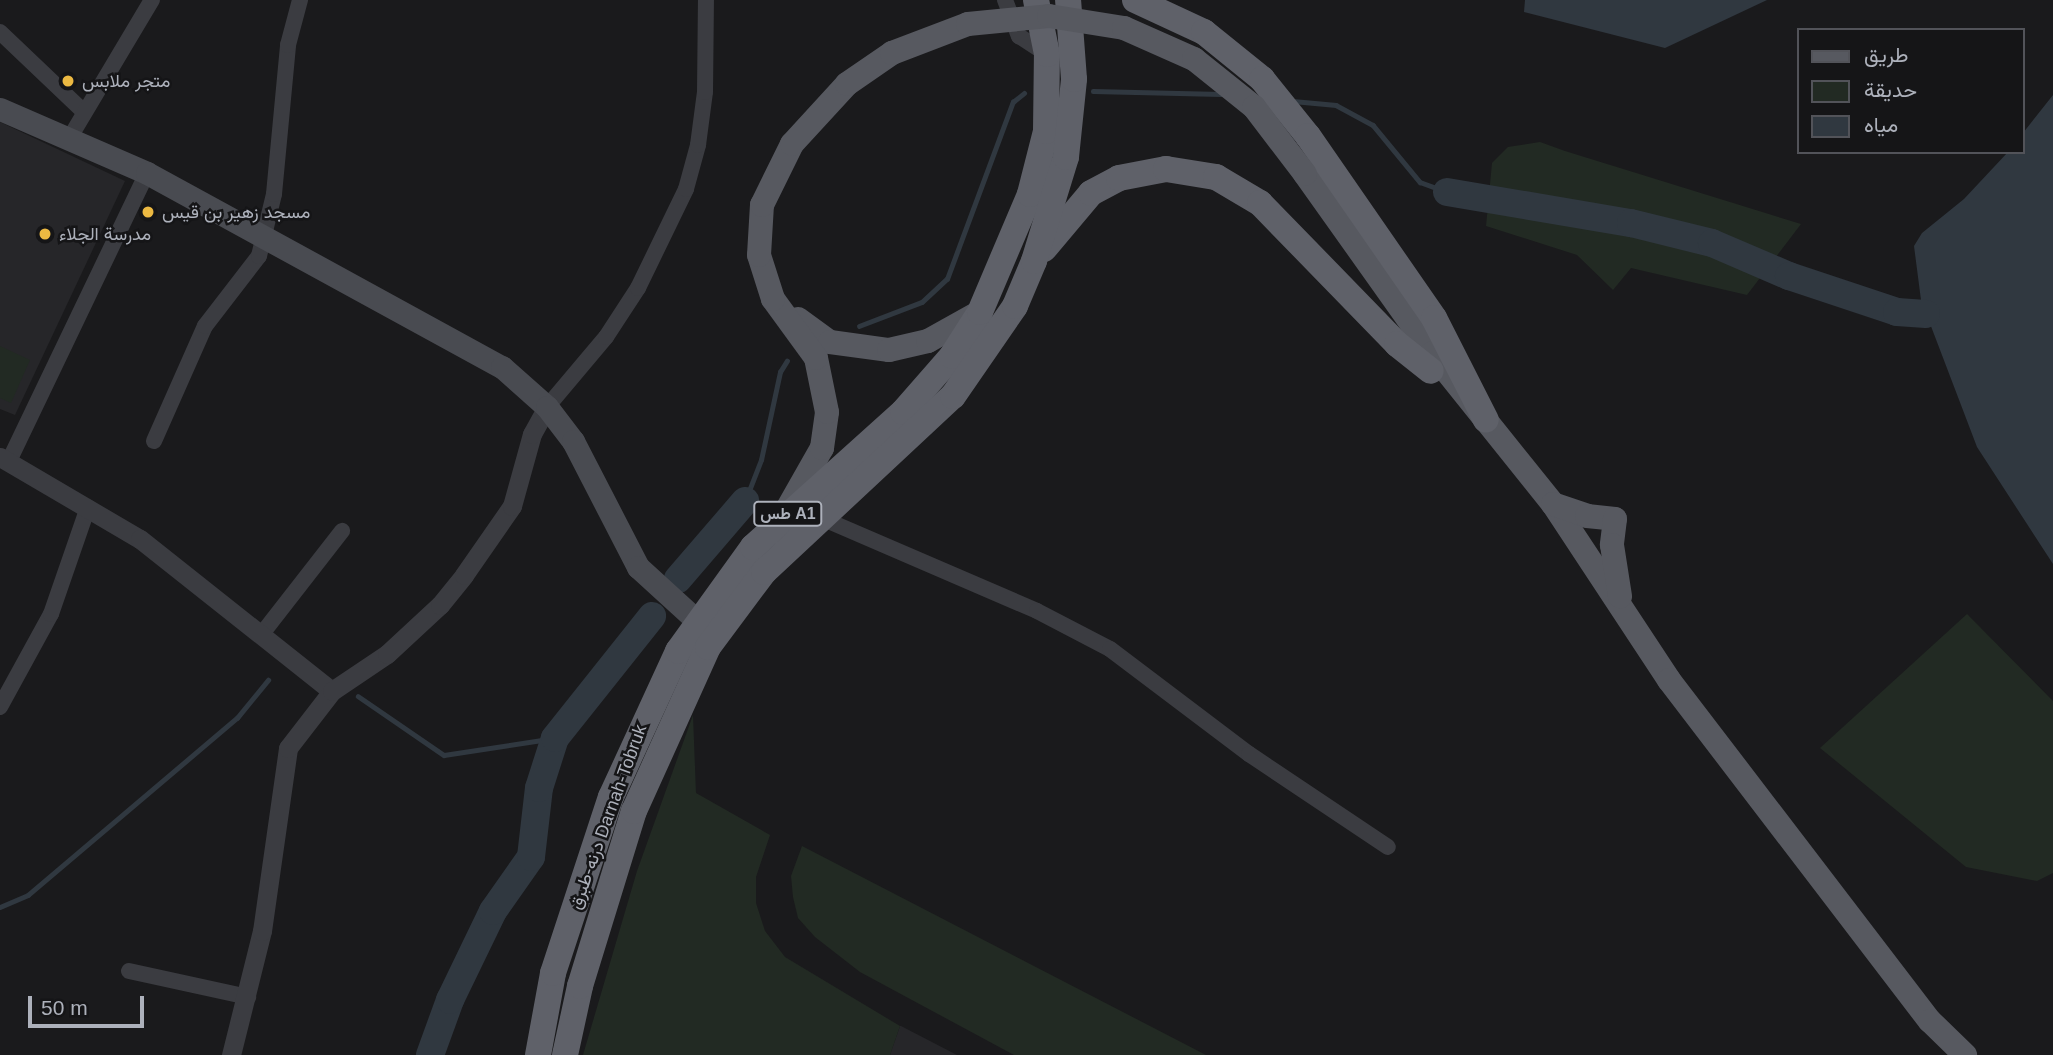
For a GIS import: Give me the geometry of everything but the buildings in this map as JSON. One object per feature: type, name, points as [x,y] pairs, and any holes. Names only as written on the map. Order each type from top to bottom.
[{"type":"highway","name":"درنه-طبرق Darnah-Tobruk","points":[[538,1055],[553,974],[611,797],[658,689],[696,620],[753,547],[903,412],[952,356],[980,312],[1021,217],[1046,131],[1047,54],[1036,0]]},
{"type":"highway","name":"درنه-طبرق Darnah-Tobruk","points":[[565,1055],[610,884],[676,712],[732,610],[819,517],[953,396],[1015,306],[1034,261],[1066,157],[1072,115],[1068,0]]},
{"type":"highway","points":[[1135,0],[1204,32],[1262,79],[1308,136],[1434,318],[1486,420]]},
{"type":"highway","points":[[1034,261],[1091,193],[1105,185],[1150,170],[1200,172],[1232,184],[1260,203],[1397,344],[1432,371]]},
{"type":"main road","points":[[782,519],[814,467],[827,422],[826,394],[816,358],[773,299],[759,256],[762,205],[797,148],[854,93],[897,63],[970,34],[1048,27],[1121,39],[1188,69],[1245,115],[1300,177],[1425,343],[1553,504],[1669,680],[1930,1021],[1965,1055]]},
{"type":"main road","points":[[0,109],[147,173],[262,239],[489,358],[554,415],[638,567],[696,620]]},
{"type":"main road","points":[[797,148],[776,195],[767,245],[776,286],[800,321],[830,342],[889,350],[928,341],[980,312]]},
{"type":"main road","points":[[1300,177],[1432,371],[1548,522],[1667,695],[1910,1012],[1949,1055]]},
{"type":"main road","points":[[1553,504],[1587,516],[1615,519],[1612,545],[1622,607]]},
{"type":"street","points":[[69,139],[83,111],[152,0]]},
{"type":"street","points":[[154,440],[205,326],[255,265],[274,194],[288,45],[300,0]]},
{"type":"street","points":[[230,1055],[248,997],[264,918],[284,763],[296,733],[332,691],[387,654],[440,605],[464,575],[512,506],[530,444],[554,415],[638,288],[687,188],[704,106],[706,0]]},
{"type":"street","points":[[1005,0],[1019,36],[1047,54]]},
{"type":"street","points":[[0,32],[83,111]]},
{"type":"street","points":[[147,173],[3,459],[140,539],[332,691]]},
{"type":"street","points":[[0,707],[51,614],[88,507]]},
{"type":"street","points":[[819,517],[1037,611],[1110,649],[1249,754],[1388,847]]},
{"type":"street","points":[[261,635],[342,531]]},
{"type":"street","points":[[129,971],[248,997]]},
{"type":"shaded area","points":[[0,122],[125,181],[15,415],[0,409]]},
{"type":"shaded area","points":[[901,1026],[957,1055],[890,1055]]},
{"type":"green space","points":[[1540,142],[1801,224],[1747,295],[1631,268],[1613,290],[1577,255],[1486,226],[1492,163],[1508,147]]},
{"type":"green space","points":[[0,346],[30,360],[11,403],[0,398]]},
{"type":"green space","points":[[1967,614],[2053,701],[2053,873],[2037,881],[1966,867],[1820,748]]},
{"type":"green space","points":[[693,715],[696,793],[770,835],[756,877],[756,903],[765,931],[785,957],[900,1026],[890,1055],[583,1055],[637,871]]},
{"type":"green space","points":[[802,846],[1206,1055],[1014,1055],[860,972],[815,937],[798,918],[793,897],[791,876]]},
{"type":"water","points":[[1525,0],[1767,0],[1665,48],[1524,12]]},
{"type":"water","points":[[2053,95],[2053,564],[1977,447],[1921,300],[1914,246],[1922,233],[1964,199],[2006,154],[2025,154],[2025,130]]},
{"type":"waterway","points":[[1093,91],[1221,94]]},
{"type":"waterway","points":[[859,326],[922,302],[947,279],[1013,102],[1024,93]]},
{"type":"waterway","points":[[1293,101],[1336,105],[1373,125],[1420,182],[1447,192]]},
{"type":"waterway","points":[[1447,192],[1631,223],[1712,243],[1789,276],[1897,312],[1926,314]]},
{"type":"waterway","points":[[745,501],[761,460],[780,372],[787,361]]},
{"type":"waterway","points":[[678,579],[745,501]]},
{"type":"waterway","points":[[430,1055],[450,1000],[493,911],[531,857],[539,788],[555,738],[652,616]]},
{"type":"waterway","points":[[0,907],[28,895],[237,718],[268,680]]},
{"type":"waterway","points":[[358,696],[444,755],[555,738]]},
{"type":"place","name":"متجر ملابس","points":[[68,81]]},
{"type":"place","name":"مسجد زهير بن قيس","points":[[148,212]]},
{"type":"place","name":"مدرسة الجلاء","points":[[45,234]]}]
